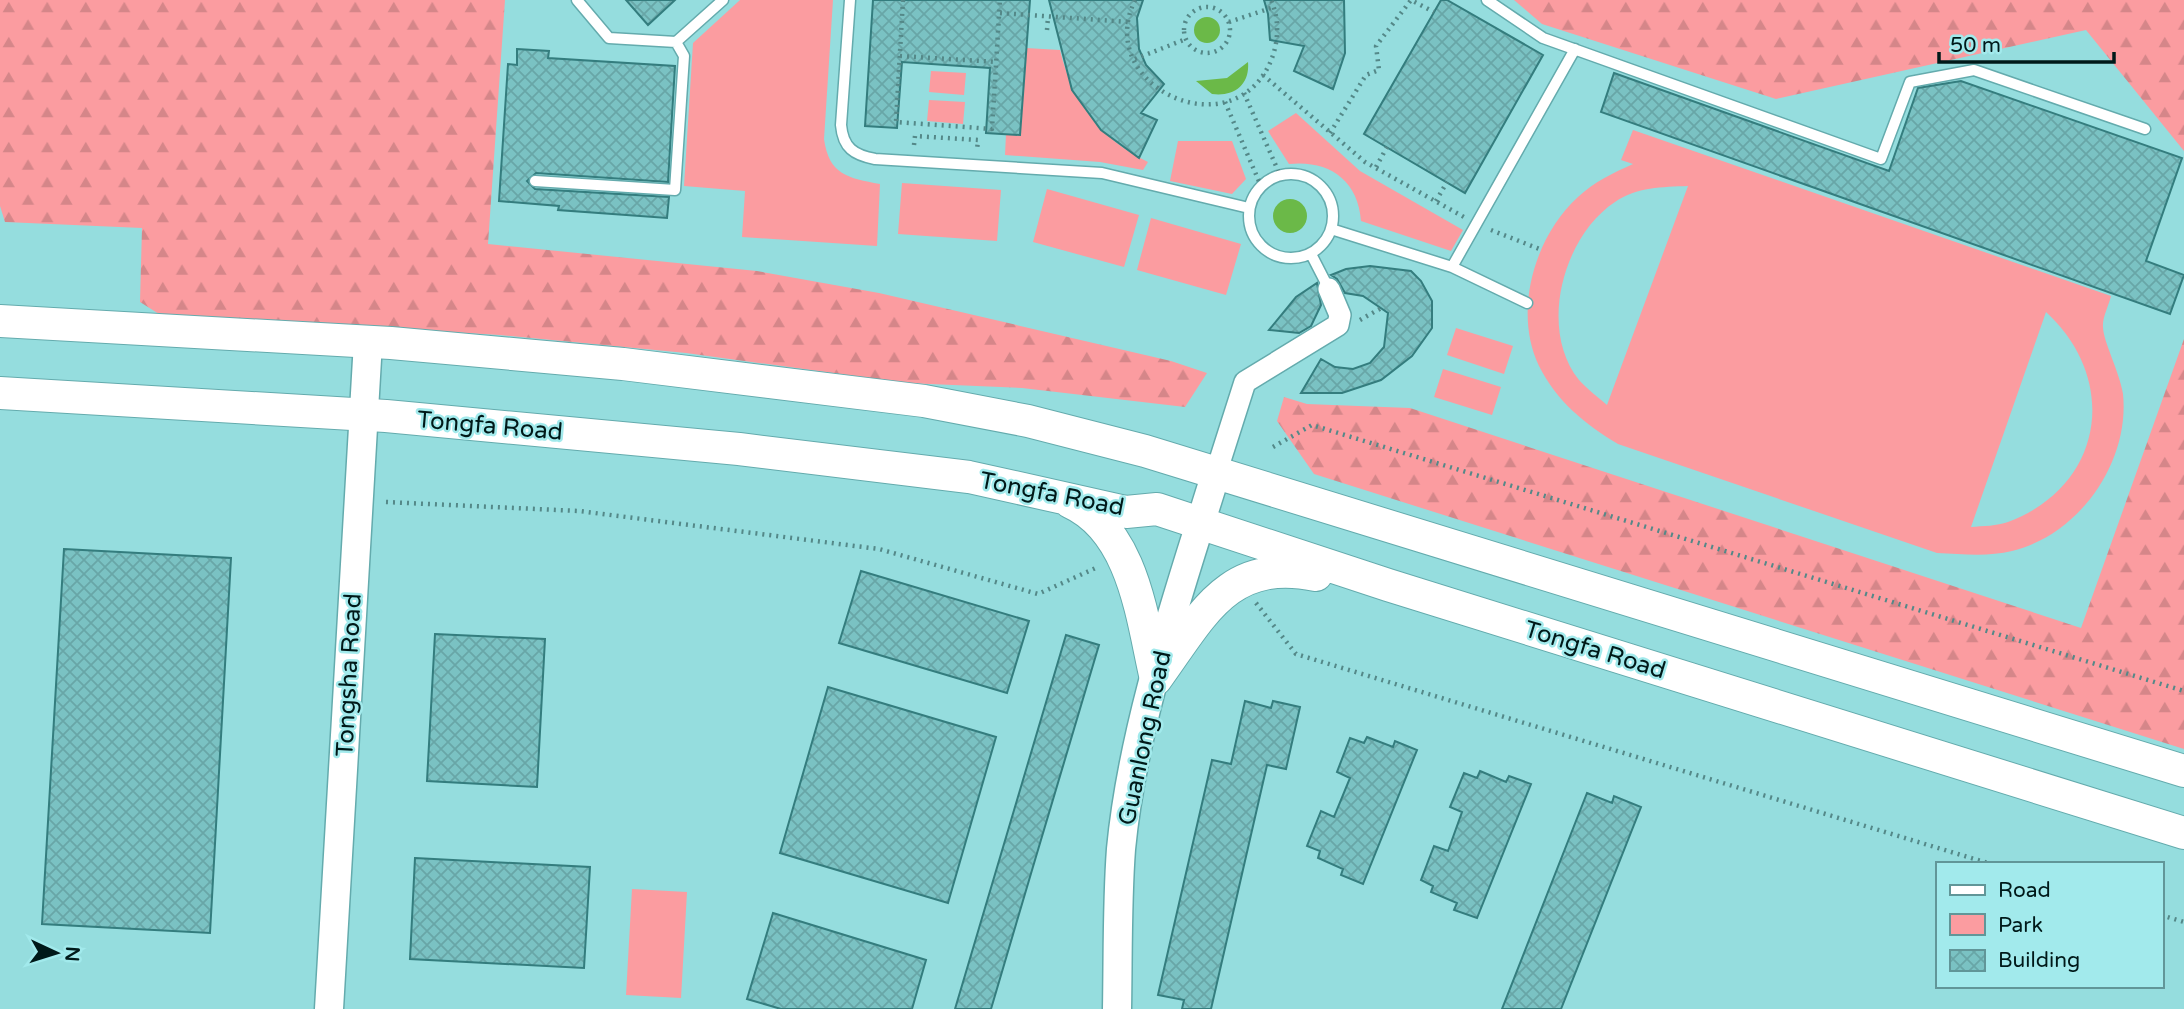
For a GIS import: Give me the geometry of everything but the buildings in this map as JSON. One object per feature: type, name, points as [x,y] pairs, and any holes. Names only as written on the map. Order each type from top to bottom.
[{"type":"main road","points":[[0,321],[368,342],[623,364],[924,401],[1028,421],[1145,451],[2184,771]]},
{"type":"main road","name":"Tongfa Road","points":[[0,393],[364,414],[826,458],[969,477],[1126,512],[1157,509],[1388,585],[2184,833]]},
{"type":"main road","points":[[1059,497],[1090,514],[1120,554],[1137,594],[1156,678]]},
{"type":"main road","points":[[1156,678],[1213,601],[1243,579],[1276,571],[1388,585]]},
{"type":"street","points":[[1216,473],[1245,382],[1338,325],[1339,311],[1329,289]]},
{"type":"street","name":"Tongsha Road","points":[[329,1009],[368,342]]},
{"type":"street","name":"Guanlong Road","points":[[1117,1009],[1122,848],[1130,794],[1156,678],[1216,473]]},
{"type":"lane","points":[[577,0],[609,38],[676,42],[723,0]]},
{"type":"lane","points":[[850,0],[841,125],[845,144],[858,156],[1102,173],[1250,208]]},
{"type":"lane","points":[[1487,0],[1525,29],[1881,159],[1910,82],[1974,70],[2145,129]]},
{"type":"lane","points":[[535,181],[675,190],[684,56],[676,42]]},
{"type":"lane","points":[[1452,267],[1575,49]]},
{"type":"lane","points":[[1293,173],[1317,182],[1332,204],[1331,229],[1327,239],[1311,254],[1284,258],[1260,246],[1248,221],[1250,208],[1261,186],[1280,175],[1293,173]]},
{"type":"lane","points":[[1331,229],[1452,267],[1527,303]]},
{"type":"lane","points":[[1311,254],[1329,289]]},
{"type":"path","points":[[904,0],[896,122],[992,129],[1000,0]]},
{"type":"path","points":[[1135,0],[1129,22],[1134,60],[1146,79],[1162,93],[1182,102],[1203,105],[1225,102],[1244,93],[1263,75],[1275,50],[1277,21],[1271,0]]},
{"type":"path","points":[[1330,133],[1366,75],[1379,70],[1376,46],[1411,0],[1434,12]]},
{"type":"path","points":[[1204,6],[1220,10],[1229,22],[1229,38],[1213,53],[1198,52],[1186,38],[1186,20],[1204,6]]},
{"type":"path","points":[[1229,22],[1274,7]]},
{"type":"path","points":[[1000,13],[1129,22]]},
{"type":"path","points":[[1047,30],[1048,17]]},
{"type":"path","points":[[1134,60],[1186,38]]},
{"type":"path","points":[[900,55],[997,62]]},
{"type":"path","points":[[1263,75],[1330,133],[1376,167],[1476,224],[1542,250]]},
{"type":"path","points":[[1244,93],[1280,175]]},
{"type":"path","points":[[1225,102],[1261,186]]},
{"type":"path","points":[[945,138],[946,126]]},
{"type":"path","points":[[915,136],[978,140]]},
{"type":"path","points":[[1376,167],[1387,147]]},
{"type":"path","points":[[1436,201],[1447,182]]},
{"type":"path","points":[[1273,447],[1312,425],[2184,691]]},
{"type":"path","points":[[386,502],[579,511],[880,549],[1038,594],[1111,562]]},
{"type":"path","points":[[1251,596],[1296,654],[1984,862]]},
{"type":"path","points":[[2163,916],[2184,922]]},
{"type":"green space","points":[[0,0],[505,0],[488,244],[757,271],[879,293],[1171,361],[1207,373],[1185,407],[1022,388],[906,383],[686,353],[499,335],[159,314],[140,302],[142,228],[5,222],[0,206]]},
{"type":"green space","points":[[740,0],[833,0],[824,139],[830,160],[842,173],[858,180],[880,184],[877,246],[742,237],[745,191],[684,186],[693,43]]},
{"type":"green space","points":[[1514,0],[2184,0],[2184,151],[2086,30],[1776,99],[1542,24]]},
{"type":"green space","points":[[1026,48],[1060,50],[1065,69],[1080,102],[1102,130],[1131,153],[1148,162],[1143,170],[1100,162],[1005,155],[1006,134],[1020,135]]},
{"type":"green space","points":[[931,71],[966,73],[964,95],[929,92]]},
{"type":"green space","points":[[929,100],[965,102],[963,124],[927,121]]},
{"type":"green space","points":[[1296,113],[1360,171],[1463,230],[1451,251],[1361,221],[1354,194],[1338,175],[1316,165],[1289,164],[1268,131]]},
{"type":"green space","points":[[1633,130],[2111,296],[2103,327],[2123,394],[2123,420],[2109,469],[2095,492],[2059,529],[2036,542],[1994,554],[1937,553],[1618,444],[1594,428],[1554,391],[1539,366],[1531,345],[1528,299],[1539,254],[1550,233],[1563,214],[1584,192],[1604,178],[1633,164],[1621,160]],"holes":[[[1688,186],[1607,405],[1579,380],[1567,359],[1560,335],[1562,285],[1570,260],[1597,217],[1615,202],[1641,191]],[[2046,312],[2070,339],[2085,368],[2092,399],[2091,429],[2082,458],[2065,484],[2040,505],[2008,522],[1971,527]]]},
{"type":"green space","points":[[1178,141],[1232,141],[1246,179],[1232,194],[1170,181]]},
{"type":"green space","points":[[902,183],[1001,190],[997,241],[898,234]]},
{"type":"green space","points":[[1047,189],[1139,215],[1124,267],[1033,242]]},
{"type":"green space","points":[[1151,218],[1241,244],[1226,295],[1137,270]]},
{"type":"green space","points":[[1456,328],[1513,346],[1504,374],[1447,355]]},
{"type":"green space","points":[[2184,339],[2184,749],[1314,474],[1277,421],[1284,397],[1307,404],[1410,408],[2081,628]]},
{"type":"green space","points":[[1443,369],[1501,387],[1492,415],[1434,397]]},
{"type":"green space","points":[[632,889],[687,892],[681,998],[626,995]]},
{"type":"shaded area","points":[[1207,17],[1216,21],[1220,30],[1216,39],[1207,43],[1198,39],[1194,30],[1198,21]]},
{"type":"shaded area","points":[[1248,62],[1243,83],[1227,94],[1212,94],[1196,81],[1227,78]]},
{"type":"shaded area","points":[[1290,199],[1302,204],[1307,216],[1302,228],[1290,233],[1278,228],[1273,216],[1278,204]]}]
